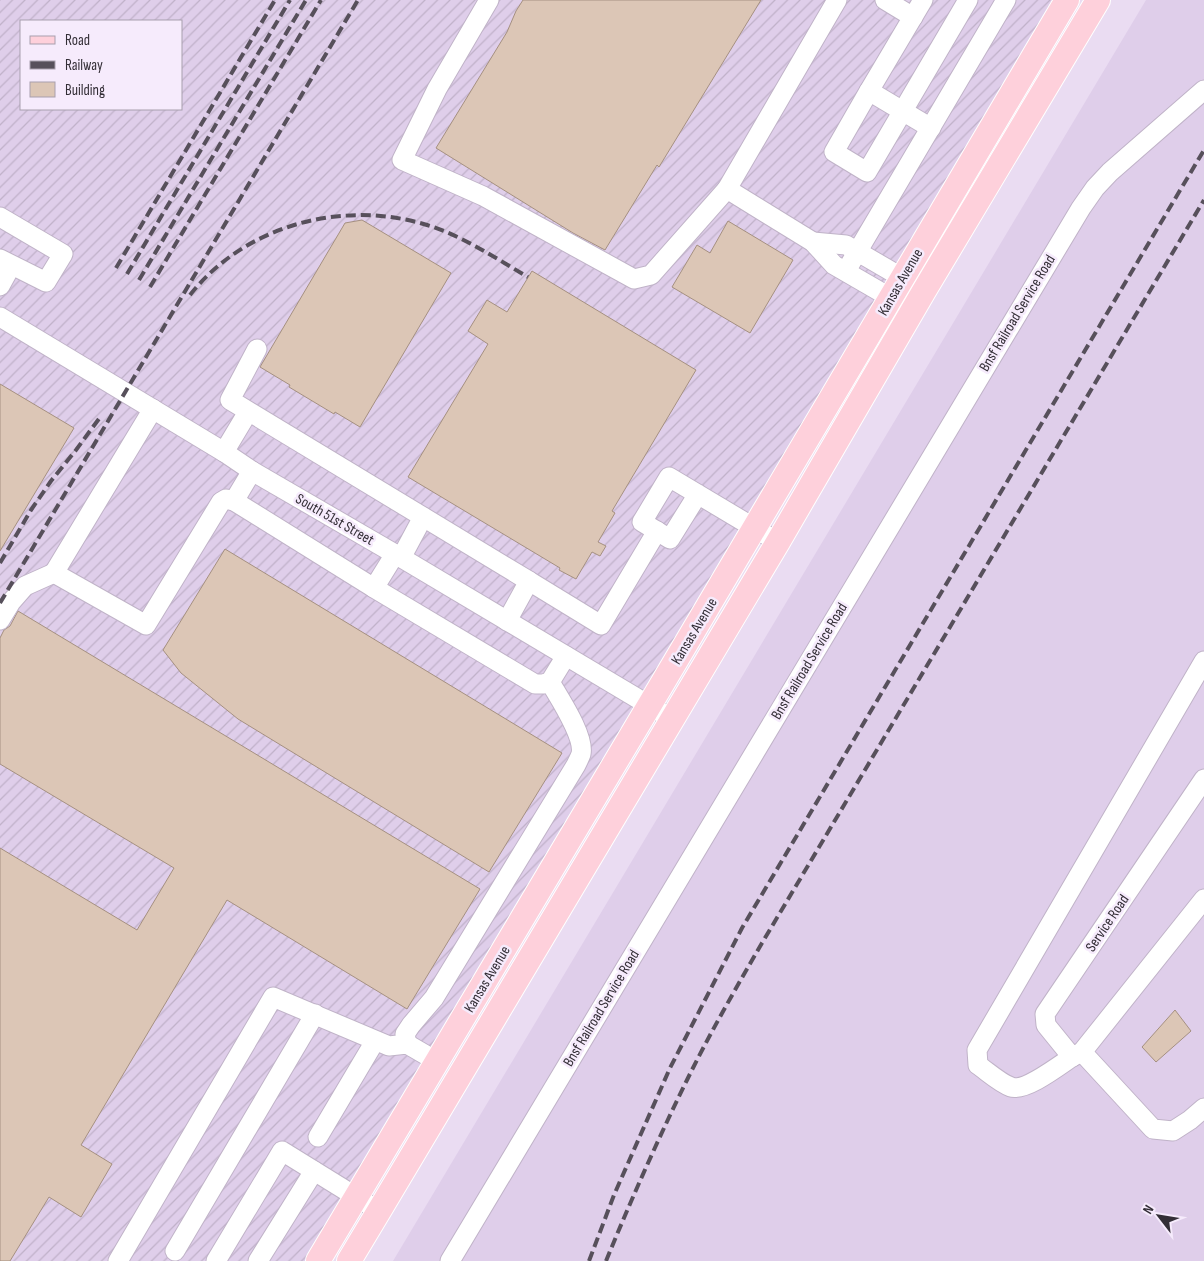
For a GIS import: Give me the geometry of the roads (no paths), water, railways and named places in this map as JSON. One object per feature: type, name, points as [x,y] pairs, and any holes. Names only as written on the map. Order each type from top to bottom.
[{"type":"main road","name":"Kansas Avenue","points":[[318,1261],[438,1062],[1067,0]]},
{"type":"main road","name":"Kansas Avenue","points":[[349,1261],[778,542],[924,291],[1098,0]]},
{"type":"street","points":[[489,0],[438,89],[402,160],[483,196],[634,279],[651,275],[726,189],[837,0]]},
{"type":"street","points":[[885,0],[913,17]]},
{"type":"street","points":[[923,0],[834,152],[867,172],[968,0]]},
{"type":"street","points":[[846,272],[1006,0]]},
{"type":"street","name":"Bnsf Railroad Service Road","points":[[450,1261],[1081,208],[1095,188],[1110,172],[1204,90]]},
{"type":"street","points":[[869,91],[931,128]]},
{"type":"street","points":[[726,189],[813,242],[834,265],[846,272],[896,288],[924,291]]},
{"type":"street","points":[[0,217],[64,254],[46,282],[6,262],[0,286]]},
{"type":"street","points":[[813,242],[846,245],[857,251],[896,288]]},
{"type":"street","name":"South 51st Street","points":[[0,317],[224,452],[252,472],[398,556],[672,719]]},
{"type":"street","points":[[257,349],[230,400],[601,625],[657,531]]},
{"type":"street","points":[[0,620],[11,602],[25,586],[54,573],[153,409]]},
{"type":"street","points":[[224,452],[248,412]]},
{"type":"street","points":[[234,501],[252,472]]},
{"type":"street","points":[[698,494],[670,539],[642,522],[669,477],[698,494],[778,542]]},
{"type":"street","points":[[54,573],[146,625],[221,502],[226,499],[234,501],[374,588],[535,684],[550,682],[566,656]]},
{"type":"street","points":[[374,588],[398,556],[423,517]]},
{"type":"street","points":[[507,621],[528,581]]},
{"type":"street","points":[[1204,661],[977,1050],[978,1065],[996,1079],[1012,1088],[1028,1085],[1077,1055],[1204,899]]},
{"type":"street","points":[[407,1044],[406,1034],[411,1025],[434,998],[581,754],[579,735],[550,682]]},
{"type":"street","name":"Service Road","points":[[1204,779],[1045,1014],[1046,1025],[1153,1129],[1173,1131],[1204,1108]]},
{"type":"street","points":[[118,1261],[273,997],[389,1046],[407,1044],[438,1062]]},
{"type":"street","points":[[175,1251],[315,1014]]},
{"type":"street","points":[[318,1137],[375,1041]]},
{"type":"street","points":[[216,1261],[282,1151],[380,1211]]},
{"type":"street","points":[[258,1261],[314,1171]]},
{"type":"railway","points":[[116,268],[275,0]]},
{"type":"railway","points":[[127,274],[290,0]]},
{"type":"railway","points":[[139,280],[306,0]]},
{"type":"railway","points":[[150,287],[321,0]]},
{"type":"railway","points":[[0,603],[358,0]]},
{"type":"railway","points":[[589,1261],[614,1195],[670,1068],[742,928],[1204,150]]},
{"type":"railway","points":[[606,1261],[676,1102],[733,994],[1204,200]]},
{"type":"railway","points":[[190,295],[213,271],[238,251],[267,235],[298,224],[330,217],[362,215],[395,218],[427,225],[479,248],[528,277]]},
{"type":"railway","points":[[0,563],[31,510],[101,416]]}]
